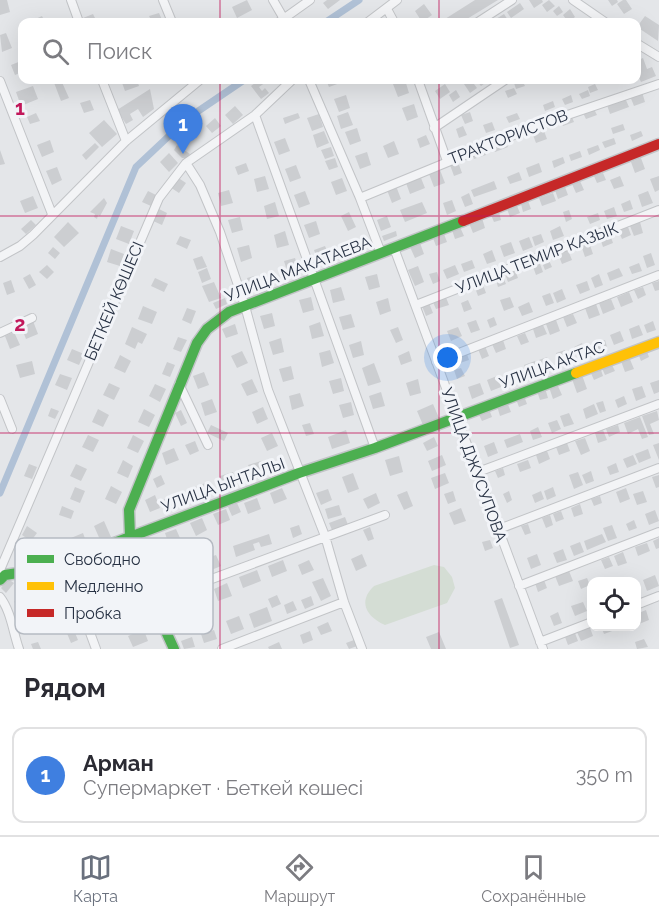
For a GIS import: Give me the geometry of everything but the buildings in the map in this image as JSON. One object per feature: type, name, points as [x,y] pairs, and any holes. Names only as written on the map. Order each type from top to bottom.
[{"type":"street","points":[[70,0],[77,18]]},
{"type":"street","points":[[163,0],[170,18]]},
{"type":"street","points":[[273,0],[281,18]]},
{"type":"street","points":[[286,18],[310,0]]},
{"type":"street","points":[[374,18],[397,0]]},
{"type":"street","points":[[484,18],[512,0]]},
{"type":"street","points":[[573,0],[597,17]]},
{"type":"street","points":[[387,9],[392,18]]},
{"type":"street","points":[[641,46],[659,57]]},
{"type":"street","points":[[0,81],[52,214]]},
{"type":"street","points":[[104,84],[126,141]]},
{"type":"street","points":[[0,257],[20,246],[126,141],[193,84]]},
{"type":"street","name":"БЕТКЕЙ КӨШЕСІ","points":[[0,570],[159,198],[186,163],[255,116],[288,84]]},
{"type":"street","points":[[311,84],[381,253]]},
{"type":"street","points":[[419,84],[447,161]]},
{"type":"street","points":[[434,128],[499,84]]},
{"type":"street","name":"ТРАКТОРИСТОВ","points":[[360,198],[538,124],[659,84]]},
{"type":"street","points":[[255,116],[375,447]]},
{"type":"street","name":"УЛИЦА МАКАТАЕВА","points":[[130,536],[129,510],[179,384],[197,343],[207,328],[229,312],[659,144]]},
{"type":"street","points":[[186,163],[209,203],[245,306],[268,390],[325,536],[344,602],[362,649]]},
{"type":"street","name":"УЛИЦА ТЕМИР КАЗЫК","points":[[416,305],[659,210]]},
{"type":"street","name":"УЛИЦА ДЖУСУПОВА","points":[[394,248],[542,645]]},
{"type":"street","points":[[436,362],[659,275]]},
{"type":"street","points":[[0,333],[32,318]]},
{"type":"street","name":"УЛИЦА АКТАС","points":[[456,417],[659,342]]},
{"type":"street","points":[[179,384],[208,445]]},
{"type":"street","points":[[0,399],[12,429]]},
{"type":"street","points":[[478,472],[659,404]]},
{"type":"street","name":"УЛИЦА ЫНТАЛЫ","points":[[125,538],[456,417]]},
{"type":"street","points":[[498,529],[659,468]]},
{"type":"street","points":[[213,578],[385,515]]},
{"type":"street","points":[[519,586],[659,532]]},
{"type":"street","name":"УЛИЦА ЫНТАЛЫ","points":[[0,580],[5,576],[15,574]]},
{"type":"street","points":[[641,603],[659,596]]},
{"type":"street","points":[[0,597],[7,608],[19,649]]},
{"type":"street","points":[[222,649],[344,602]]},
{"type":"street","points":[[542,645],[587,624]]},
{"type":"street","points":[[90,634],[96,649]]},
{"type":"street","name":"УЛИЦА МАКАТАЕВА","points":[[167,634],[174,649]]},
{"type":"shaded area","points":[[434,565],[444,567],[452,577],[455,588],[447,603],[385,625],[373,618],[365,603],[374,586]]},
{"type":"waterway","points":[[332,18],[359,0]]},
{"type":"waterway","points":[[0,493],[136,167],[188,118],[238,84]]},
{"type":"traffic: fast","points":[[131,538],[129,510],[197,343],[207,329],[229,312],[463,221]]},
{"type":"traffic: fast","points":[[127,538],[576,373]]},
{"type":"traffic: fast","points":[[0,580],[5,575],[15,573]]},
{"type":"traffic: fast","points":[[167,634],[174,649]]},
{"type":"traffic: slow","points":[[576,373],[659,342]]},
{"type":"traffic: jam","points":[[463,221],[659,144]]},
{"type":"place","name":"Арман","points":[[183,154]]}]
